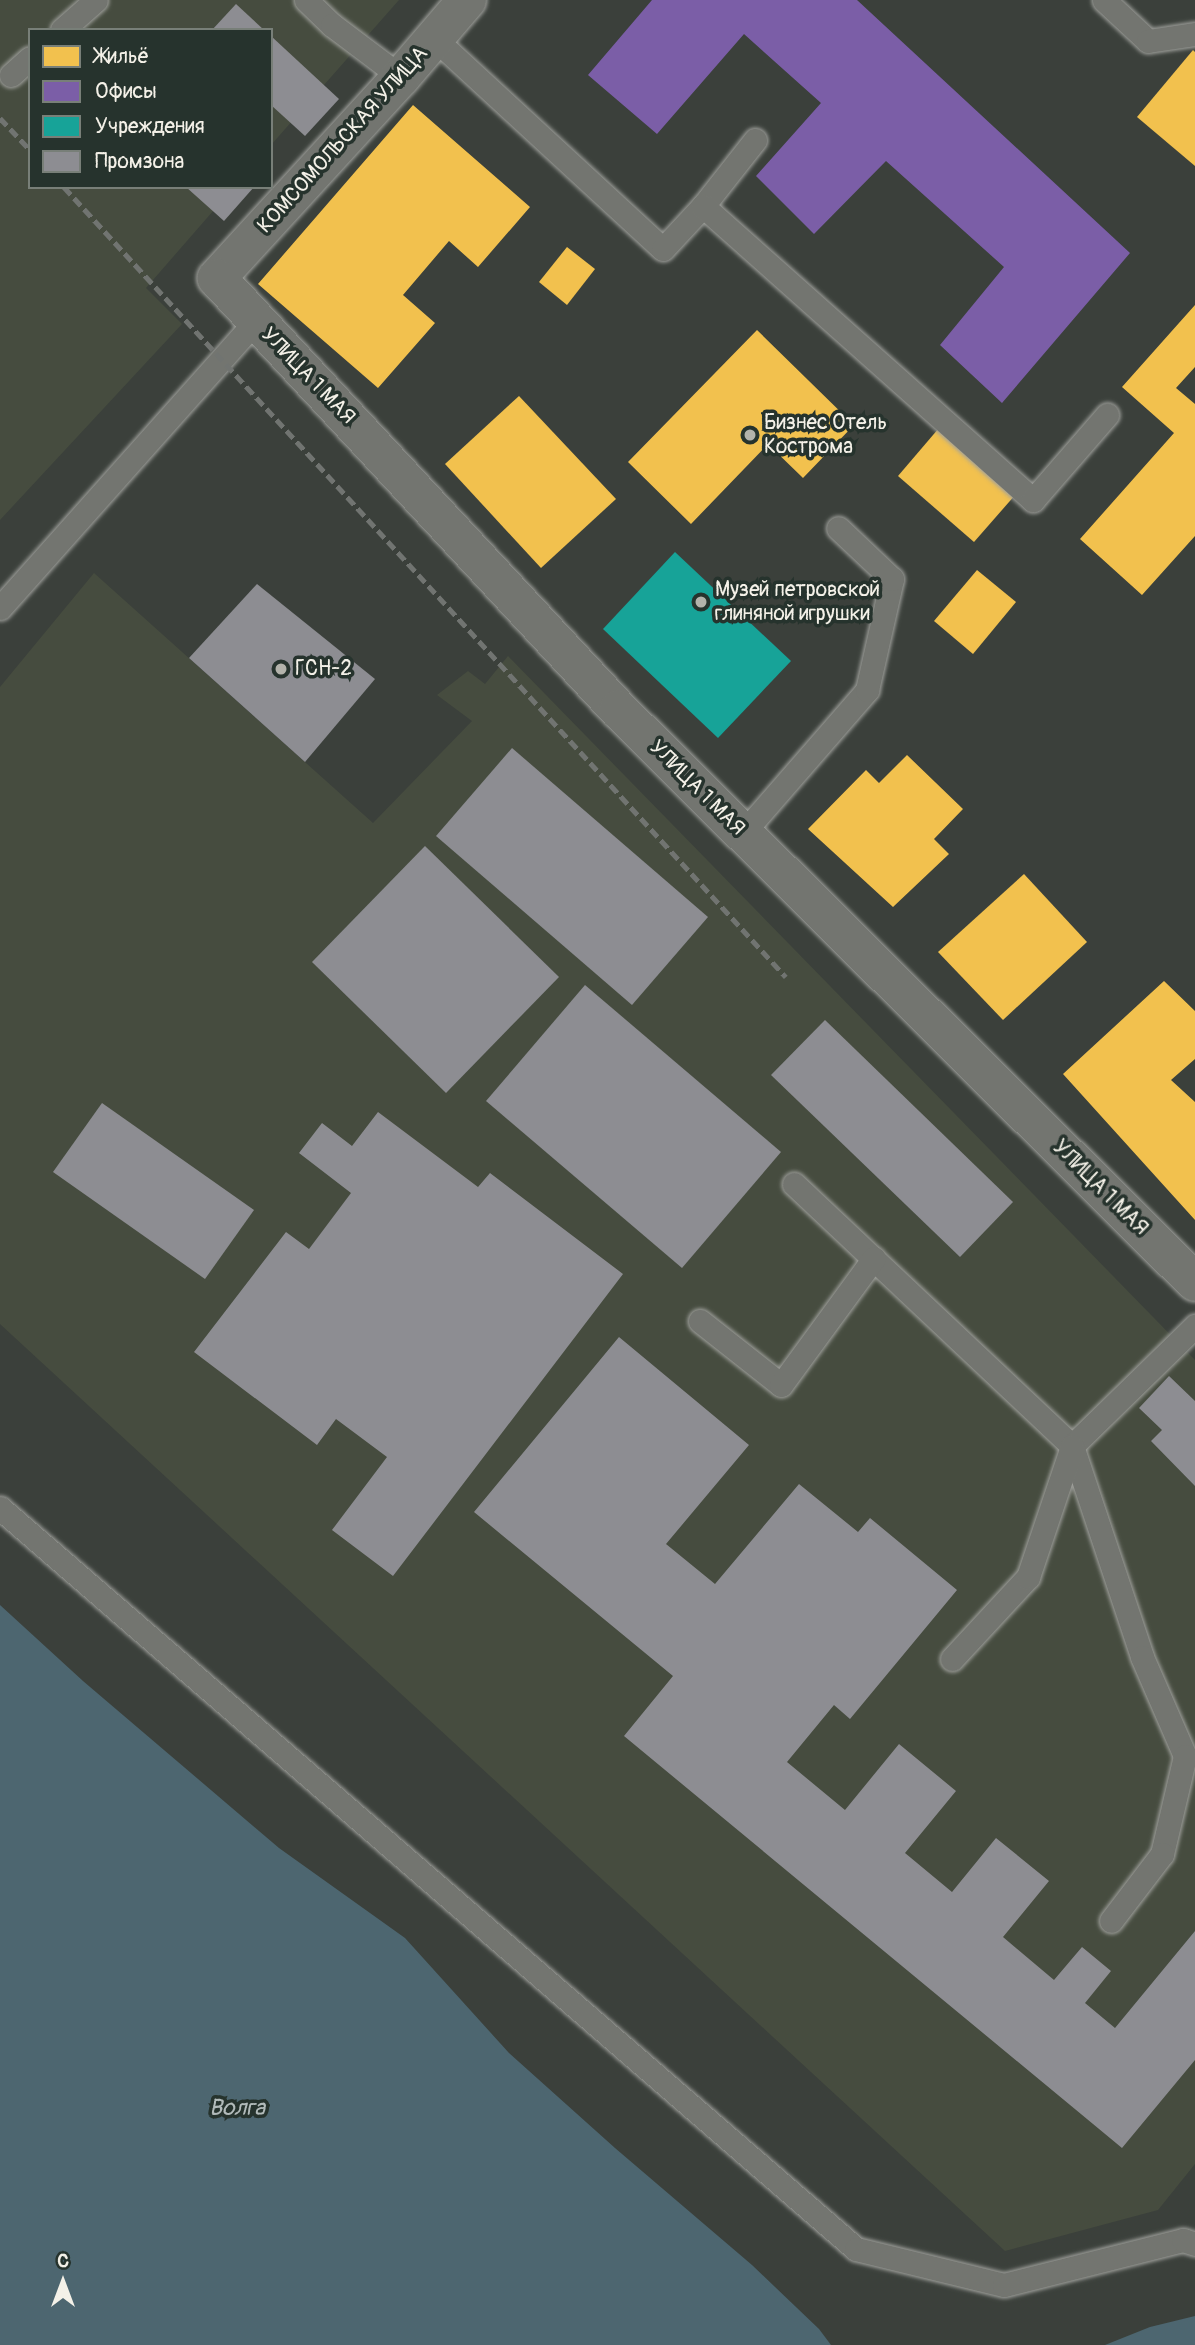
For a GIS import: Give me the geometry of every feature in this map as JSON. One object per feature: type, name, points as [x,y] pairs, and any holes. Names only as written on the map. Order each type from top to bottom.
[{"type":"street","name":"КОМСОМОЛЬСКАЯ УЛИЦА","points":[[216,278],[401,77],[467,0]]},
{"type":"street","name":"УЛИЦА 1 МАЯ","points":[[216,278],[618,709],[1195,1282]]},
{"type":"lane","points":[[64,28],[96,0]]},
{"type":"lane","points":[[306,0],[332,25],[401,77]]},
{"type":"lane","points":[[1104,0],[1148,41],[1195,34]]},
{"type":"lane","points":[[434,38],[663,249],[703,206],[755,140]]},
{"type":"lane","points":[[12,75],[28,60]]},
{"type":"lane","points":[[703,206],[1033,500],[1107,415]]},
{"type":"lane","points":[[0,608],[256,322]]},
{"type":"lane","points":[[742,834],[867,690],[892,579],[838,528]]},
{"type":"lane","points":[[794,1184],[1072,1446],[1142,1657],[1185,1756],[1162,1854],[1111,1921]]},
{"type":"lane","points":[[701,1321],[781,1385],[874,1258]]},
{"type":"lane","points":[[952,1659],[1028,1577],[1072,1446],[1195,1326]]},
{"type":"lane","points":[[0,1508],[856,2249],[1004,2285],[1183,2241],[1195,2244]]},
{"type":"shaded area","points":[[0,0],[399,0],[273,143],[273,28],[28,28],[28,189],[232,189],[146,288],[182,324],[0,520]]},
{"type":"shaded area","points":[[94,573],[373,823],[472,721],[437,695],[468,671],[485,684],[508,656],[1195,1360],[1195,2164],[1158,2210],[1005,2251],[0,1324],[0,687]]},
{"type":"water","name":"Волга","points":[[0,1605],[83,1681],[279,1848],[405,1938],[509,2053],[752,2265],[819,2329],[831,2345],[0,2345]]},
{"type":"water","points":[[1195,2316],[1195,2345],[1105,2345],[1150,2327]]},
{"type":"building: Жильё","points":[[1193,50],[1195,52],[1195,166],[1137,117]]},
{"type":"building: Жильё","points":[[413,105],[530,207],[478,267],[449,241],[403,295],[435,323],[378,388],[258,284]]},
{"type":"building: Жильё","points":[[567,247],[595,269],[567,305],[539,282]]},
{"type":"building: Жильё","points":[[1195,305],[1195,367],[1176,388],[1195,404],[1195,536],[1142,595],[1080,539],[1174,433],[1122,387]]},
{"type":"building: Жильё","name":"Бизнес Отель Кострома","points":[[757,330],[854,425],[803,478],[768,444],[691,524],[628,462]]},
{"type":"building: Жильё","points":[[519,396],[616,499],[541,568],[445,464]]},
{"type":"building: Жильё","points":[[939,428],[1016,494],[974,542],[898,476]]},
{"type":"building: Жильё","points":[[977,570],[1016,602],[973,654],[934,621]]},
{"type":"building: Жильё","points":[[907,755],[963,809],[934,839],[949,854],[893,907],[808,829],[866,770],[879,783]]},
{"type":"building: Жильё","points":[[1024,874],[1087,942],[1003,1020],[938,952]]},
{"type":"building: Жильё","points":[[1164,981],[1195,1011],[1195,1059],[1171,1080],[1195,1102],[1195,1220],[1063,1074]]},
{"type":"building: Офисы","points":[[652,0],[857,0],[1130,253],[1002,403],[940,345],[1004,267],[886,161],[814,234],[756,176],[821,103],[744,34],[657,134],[588,75]]},
{"type":"building: Учреждения","points":[[675,552],[791,661],[718,738],[603,629]]},
{"type":"building: Промзона","points":[[236,4],[262,28],[214,28]]},
{"type":"building: Промзона","points":[[273,38],[339,99],[305,136],[273,107]]},
{"type":"building: Промзона","points":[[188,189],[252,189],[224,221]]},
{"type":"building: Промзона","name":"ГСН-2","points":[[257,584],[375,679],[305,762],[189,658]]},
{"type":"building: Промзона","points":[[512,748],[708,917],[632,1005],[436,836]]},
{"type":"building: Промзона","points":[[425,846],[559,977],[446,1093],[312,962]]},
{"type":"building: Промзона","points":[[585,985],[781,1152],[682,1268],[486,1101]]},
{"type":"building: Промзона","points":[[825,1020],[1013,1202],[960,1257],[771,1075]]},
{"type":"building: Промзона","points":[[102,1103],[254,1210],[205,1279],[53,1172]]},
{"type":"building: Промзона","points":[[378,1112],[478,1187],[490,1173],[623,1274],[393,1576],[332,1530],[387,1457],[336,1419],[317,1445],[194,1352],[286,1232],[309,1249],[351,1193],[299,1153],[322,1123],[352,1146]]},
{"type":"building: Промзона","points":[[619,1337],[749,1445],[666,1544],[715,1584],[799,1484],[858,1532],[870,1518],[957,1590],[850,1719],[834,1705],[787,1762],[845,1810],[899,1744],[956,1791],[905,1853],[952,1892],[996,1838],[1049,1881],[1003,1937],[1054,1980],[1082,1947],[1111,1971],[1085,2003],[1115,2028],[1195,1931],[1195,2060],[1122,2148],[624,1736],[673,1676],[474,1512]]},
{"type":"building: Промзона","points":[[1169,1376],[1195,1401],[1195,1486],[1151,1441],[1162,1430],[1139,1408]]},
{"type":"railway","points":[[0,118],[28,148]]},
{"type":"railway","points":[[66,189],[786,977]]},
{"type":"place","name":"Бизнес Отель Кострома","points":[[750,435]]},
{"type":"place","name":"Музей петровской глиняной игрушки","points":[[701,602]]},
{"type":"place","name":"ГСН-2","points":[[281,669]]}]
